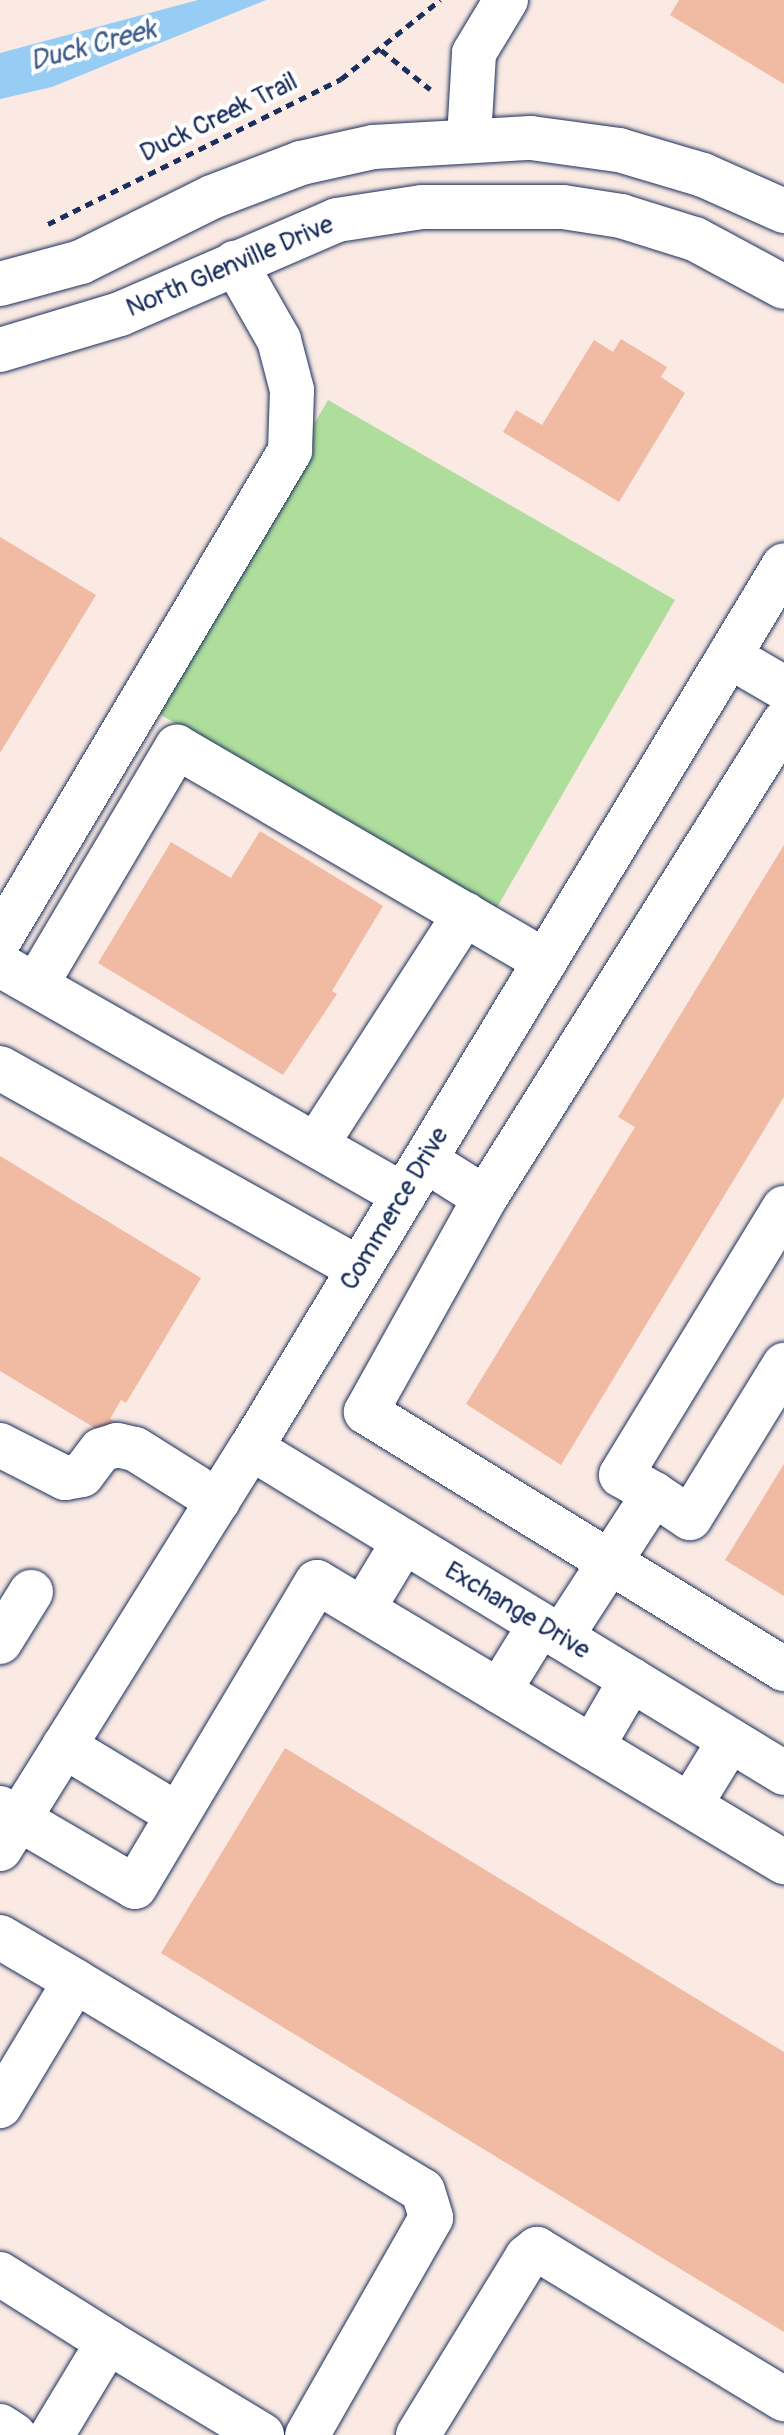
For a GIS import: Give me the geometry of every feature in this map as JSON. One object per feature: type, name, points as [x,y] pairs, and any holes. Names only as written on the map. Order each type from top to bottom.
[{"type":"street","points":[[469,138],[474,53],[506,0]]},
{"type":"street","points":[[0,284],[81,262],[212,197],[301,163],[373,147],[469,138],[531,138],[619,150],[703,175],[784,211]]},
{"type":"street","name":"North Glenville Drive","points":[[0,350],[120,314],[337,220],[422,207],[563,207],[621,216],[695,239],[784,287]]},
{"type":"street","points":[[0,939],[290,451],[292,390],[279,340],[235,263]]},
{"type":"street","name":"Commerce Drive","points":[[6,1826],[64,1746],[251,1448],[784,565]]},
{"type":"street","points":[[729,656],[784,688]]},
{"type":"street","points":[[784,722],[485,1198],[366,1412],[784,1669]]},
{"type":"street","points":[[485,1198],[316,1145],[18,975],[177,747],[545,961]]},
{"type":"street","points":[[316,1145],[465,914]]},
{"type":"street","points":[[0,1068],[359,1269]]},
{"type":"street","points":[[784,1208],[621,1475],[690,1518],[784,1365]]},
{"type":"street","points":[[0,1445],[65,1478],[82,1475],[101,1450],[117,1445],[135,1449],[218,1501]]},
{"type":"street","name":"Exchange Drive","points":[[251,1448],[784,1773]]},
{"type":"street","points":[[499,1691],[612,1563],[654,1494]]},
{"type":"street","points":[[363,1609],[404,1541]]},
{"type":"street","points":[[6,1826],[135,1887],[317,1582],[690,1805],[778,1846]]},
{"type":"street","points":[[0,1642],[31,1592]]},
{"type":"street","points":[[592,1747],[631,1680]]},
{"type":"street","points":[[690,1805],[730,1740]]},
{"type":"street","points":[[64,1746],[178,1815]]},
{"type":"street","points":[[0,1937],[423,2191],[431,2218],[307,2435]]},
{"type":"street","points":[[0,2106],[75,1981]]},
{"type":"street","points":[[418,2435],[527,2257],[537,2249],[784,2399]]},
{"type":"street","points":[[0,2274],[262,2435]]},
{"type":"street","points":[[52,2435],[108,2342]]},
{"type":"street","points":[[0,2426],[14,2435]]},
{"type":"path","name":"Duck Creek Trail","points":[[37,230],[289,107],[381,50],[440,0]]},
{"type":"path","points":[[381,50],[424,86],[472,95]]},
{"type":"shaded area","points":[[0,0],[784,0],[784,2435],[0,2435]]},
{"type":"green space","points":[[328,400],[675,600],[496,909],[149,708]]},
{"type":"water","name":"Duck Creek","points":[[198,0],[266,0],[52,87],[0,99],[0,53]]},
{"type":"building","points":[[679,0],[784,0],[784,84],[670,15]]},
{"type":"building","points":[[621,339],[667,367],[661,377],[685,393],[619,502],[503,432],[516,410],[542,425],[594,340],[613,352]]},
{"type":"building","points":[[0,537],[96,595],[0,753]]},
{"type":"building","points":[[260,831],[383,906],[332,991],[337,994],[283,1075],[98,963],[171,842],[231,878]]},
{"type":"building","points":[[784,845],[784,1097],[561,1465],[466,1404],[635,1127],[618,1117]]},
{"type":"building","points":[[0,1156],[201,1278],[126,1403],[121,1400],[110,1419],[116,1422],[108,1436],[0,1371]]},
{"type":"building","points":[[784,1464],[784,1596],[725,1560]]},
{"type":"building","points":[[285,1748],[784,2052],[784,2332],[161,1953]]}]
